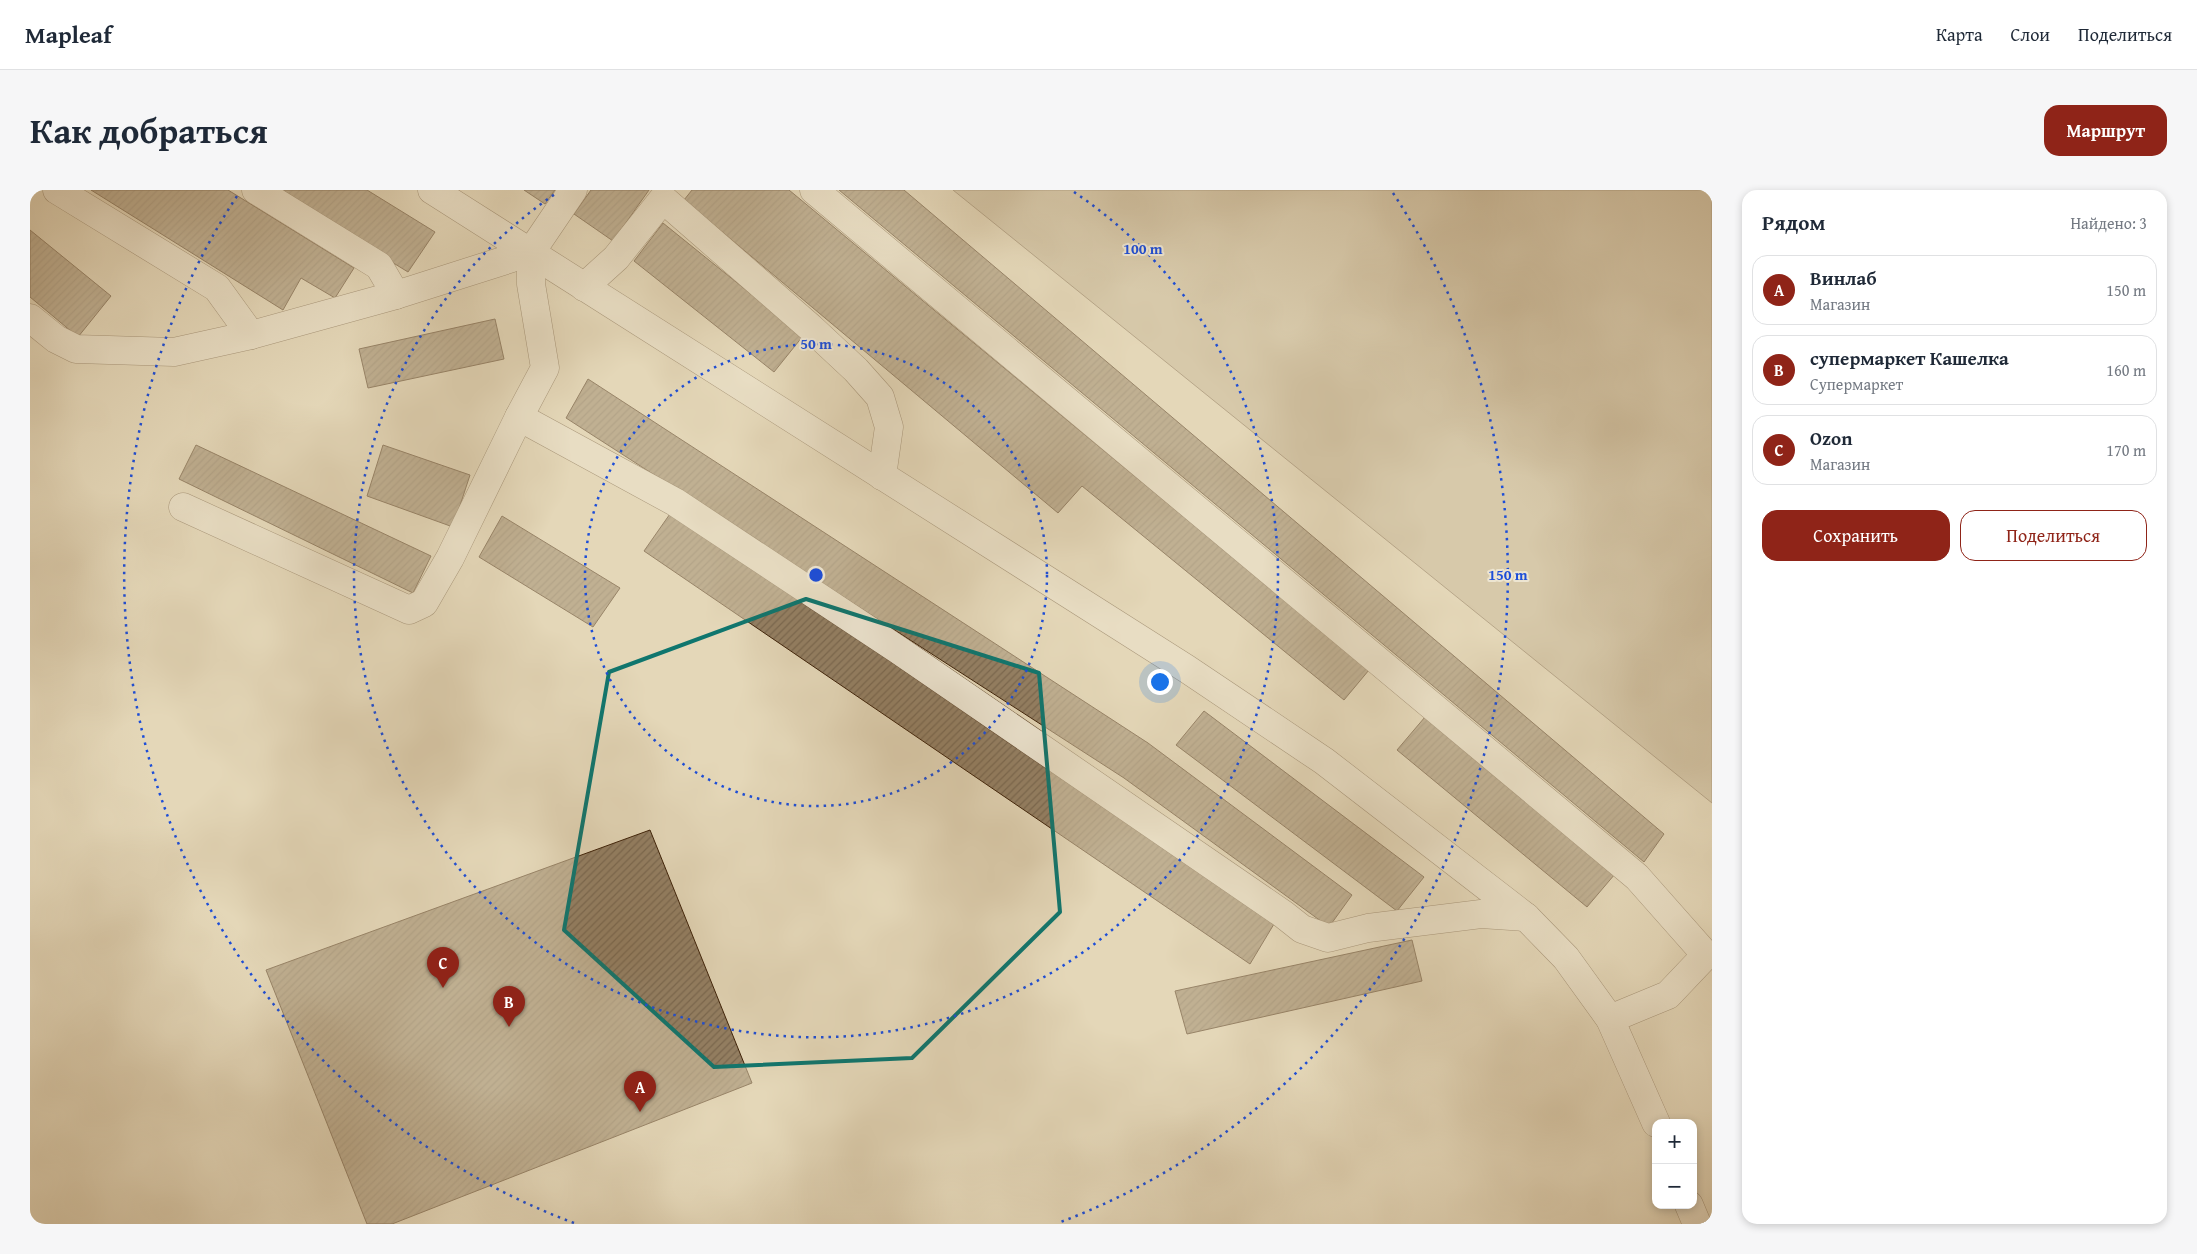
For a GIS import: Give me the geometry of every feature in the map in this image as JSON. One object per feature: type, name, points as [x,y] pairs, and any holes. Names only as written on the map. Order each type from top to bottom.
[{"type":"lane","points":[[56,190],[217,288],[251,335]]},
{"type":"lane","points":[[256,190],[379,266],[396,295]]},
{"type":"lane","points":[[432,190],[1187,669],[1316,756],[1526,916],[1566,958],[1610,1019],[1654,1119]]},
{"type":"lane","points":[[182,507],[409,610],[424,604],[450,558],[545,368],[531,284],[530,252],[573,190]]},
{"type":"lane","points":[[814,190],[1637,877],[1710,948],[1668,995],[1610,1019]]},
{"type":"lane","points":[[584,287],[616,258],[666,194],[856,370],[880,397],[889,427],[882,476]]},
{"type":"lane","points":[[30,318],[56,339],[76,349],[174,352],[251,335],[396,295],[530,252]]},
{"type":"lane","points":[[519,417],[683,507],[897,649],[1283,914],[1302,929],[1328,938],[1368,928],[1481,914],[1526,916]]},
{"type":"lane","points":[[1691,1209],[1697,1224]]},
{"type":"highlighted area","points":[[806,599],[1039,673],[1060,912],[912,1058],[714,1067],[564,930],[609,672]]},
{"type":"shaded area","points":[[953,190],[1712,190],[1712,803]]},
{"type":"building","points":[[91,190],[228,190],[354,268],[335,298],[301,278],[283,310]]},
{"type":"building","points":[[275,190],[367,190],[435,232],[408,272]]},
{"type":"building","points":[[524,190],[555,190],[545,204]]},
{"type":"building","points":[[591,190],[649,190],[613,241],[574,214]]},
{"type":"building","points":[[692,190],[789,190],[1369,670],[1344,700],[1082,486],[1058,513],[684,200]]},
{"type":"building","points":[[839,190],[904,190],[1664,834],[1644,862]]},
{"type":"building","points":[[663,223],[803,336],[774,372],[634,261]]},
{"type":"building","points":[[30,230],[111,296],[78,337],[30,297]]},
{"type":"building","points":[[495,319],[504,359],[368,388],[359,349]]},
{"type":"building","points":[[588,379],[1148,743],[1352,895],[1329,927],[1124,778],[566,418]]},
{"type":"building","points":[[196,445],[431,556],[413,593],[179,479]]},
{"type":"building","points":[[383,445],[470,475],[453,527],[367,496]]},
{"type":"building","points":[[672,511],[1274,924],[1250,964],[644,551]]},
{"type":"building","points":[[502,516],[620,588],[593,627],[479,557]]},
{"type":"building","points":[[1204,711],[1424,877],[1397,911],[1176,745]]},
{"type":"building","points":[[1425,717],[1615,874],[1587,907],[1397,750]]},
{"type":"building","points":[[650,830],[752,1083],[392,1224],[367,1224],[266,970]]},
{"type":"building","points":[[1412,940],[1422,981],[1187,1034],[1175,991]]},
{"type":"place","name":"Ozon","points":[[443,988]]},
{"type":"place","name":"супермаркет Кашелка","points":[[509,1027]]},
{"type":"place","name":"Винлаб","points":[[640,1112]]}]
